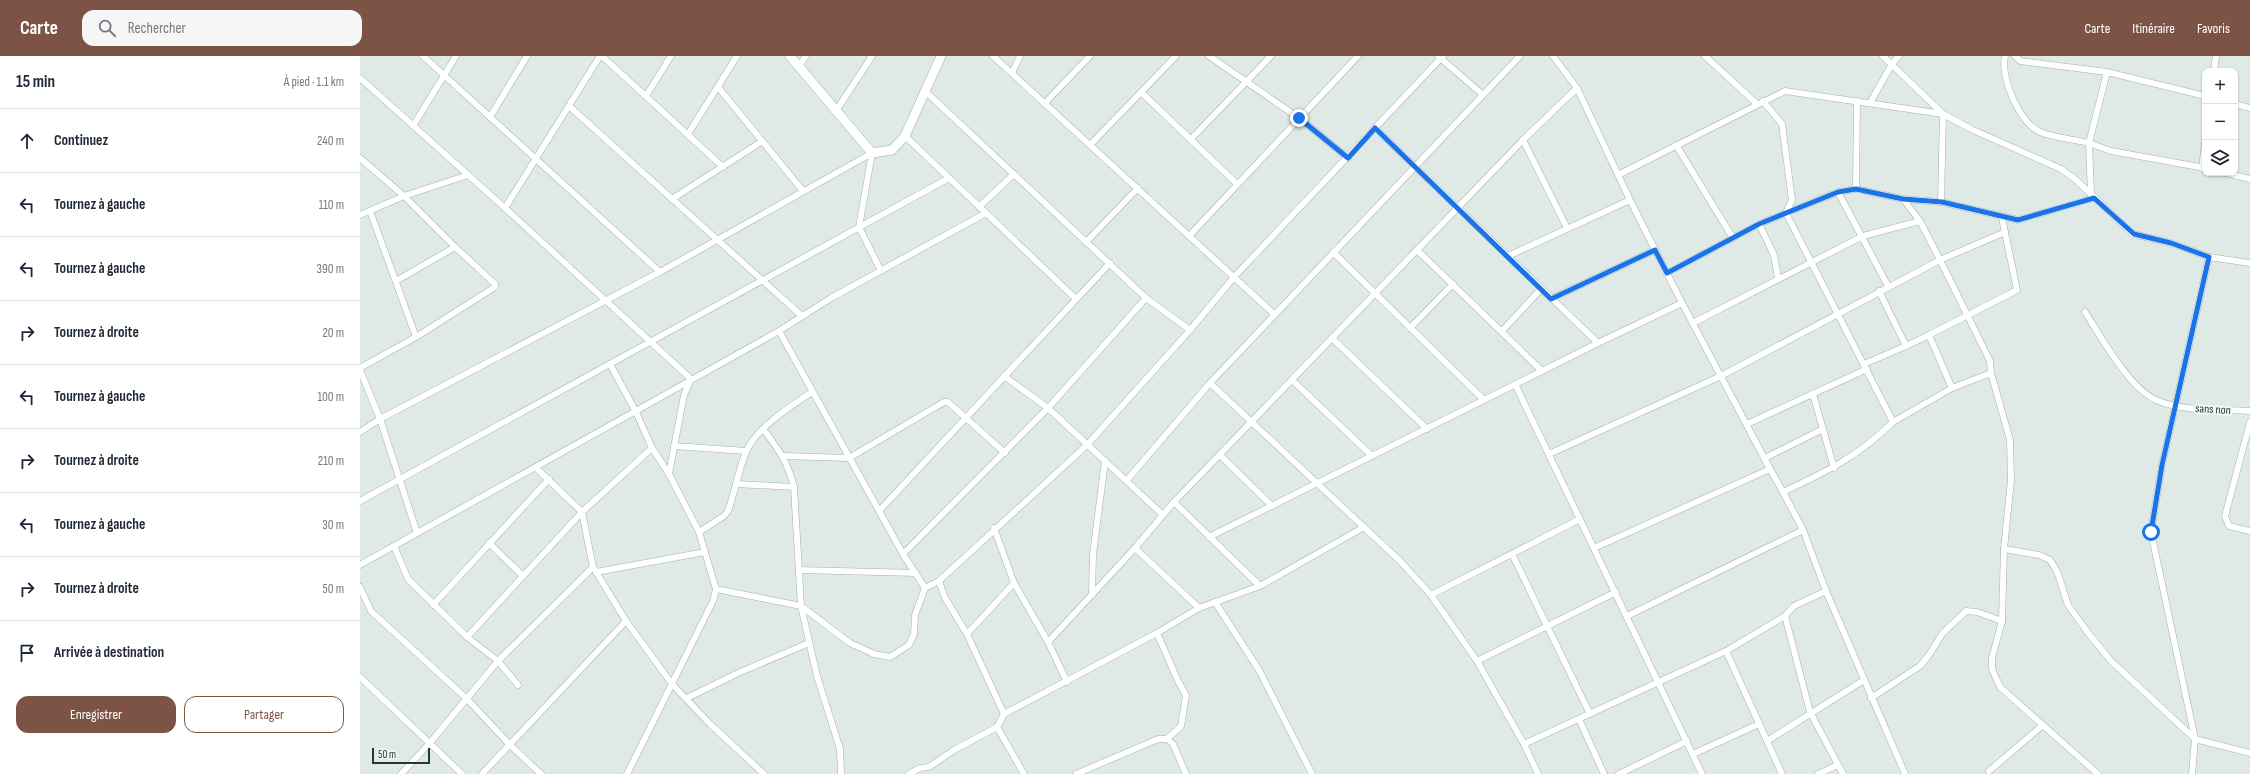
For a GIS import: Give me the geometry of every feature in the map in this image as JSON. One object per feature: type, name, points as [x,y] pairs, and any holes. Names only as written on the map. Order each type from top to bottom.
[{"type":"street","points":[[423,56],[660,272]]},
{"type":"street","points":[[413,126],[456,56]]},
{"type":"street","points":[[490,117],[527,56]]},
{"type":"street","points":[[505,208],[601,56],[723,167]]},
{"type":"street","points":[[646,96],[671,56]]},
{"type":"street","points":[[688,134],[737,56]]},
{"type":"street","points":[[790,56],[872,154]]},
{"type":"street","points":[[799,66],[806,56]]},
{"type":"street","points":[[836,111],[872,56]]},
{"type":"street","points":[[360,432],[380,419],[604,300],[660,272],[803,191],[872,154],[892,150],[905,136],[941,56]]},
{"type":"street","points":[[993,56],[1235,276],[1274,314]]},
{"type":"street","points":[[1012,74],[1020,56]]},
{"type":"street","points":[[1045,103],[1090,56]]},
{"type":"street","points":[[1090,145],[1176,56]]},
{"type":"street","points":[[1209,56],[1299,118],[1348,158]]},
{"type":"street","points":[[1191,139],[1271,56]]},
{"type":"street","points":[[1190,235],[1358,56]]},
{"type":"street","points":[[1127,480],[1210,383],[1482,94],[1520,56]]},
{"type":"street","points":[[1553,56],[1577,88],[1618,176],[1682,303],[1803,530],[1826,591],[1905,774]]},
{"type":"street","points":[[1705,56],[1757,104]]},
{"type":"street","points":[[1883,56],[1943,114],[2061,169],[2134,234],[2171,243],[2209,257],[2250,264]]},
{"type":"street","points":[[1870,103],[1892,64],[1899,56]]},
{"type":"street","points":[[2005,56],[2003,68],[2022,116],[2039,132],[2088,143],[2111,151],[2202,168]]},
{"type":"street","points":[[2015,56],[2020,61],[2106,72],[2202,95]]},
{"type":"street","points":[[2214,68],[2216,56]]},
{"type":"street","points":[[716,589],[801,606],[850,643],[874,654],[890,657],[909,645],[914,634],[915,615],[925,588],[939,581],[994,528],[1087,444],[1190,330],[1235,276],[1348,158],[1441,57],[1482,94]]},
{"type":"street","points":[[2092,196],[2088,143],[2106,72]]},
{"type":"street","points":[[360,78],[505,208],[691,379]]},
{"type":"street","points":[[718,87],[761,142],[803,191]]},
{"type":"street","points":[[1048,642],[1135,548],[1174,502],[1523,140],[1577,88]]},
{"type":"street","points":[[925,91],[1146,298],[1190,330]]},
{"type":"street","points":[[1618,176],[1781,92],[1790,91],[1943,114]]},
{"type":"street","points":[[1141,92],[1237,184]]},
{"type":"street","points":[[1763,101],[1782,124],[1792,200],[1786,213]]},
{"type":"street","points":[[1856,189],[1857,101]]},
{"type":"street","points":[[2238,105],[2250,108]]},
{"type":"street","points":[[569,106],[802,316]]},
{"type":"street","points":[[1942,202],[1943,114]]},
{"type":"street","points":[[1375,128],[1598,343]]},
{"type":"street","points":[[905,136],[1076,299]]},
{"type":"street","points":[[1523,140],[1567,228]]},
{"type":"street","points":[[672,199],[761,142]]},
{"type":"street","points":[[1676,146],[1733,238]]},
{"type":"street","points":[[872,154],[859,227],[881,271]]},
{"type":"street","points":[[360,158],[404,196],[455,247],[494,281],[495,287],[416,337],[360,369],[380,419],[398,479],[417,533]]},
{"type":"street","points":[[980,207],[1014,174]]},
{"type":"street","points":[[360,214],[404,196],[468,175]]},
{"type":"street","points":[[2238,176],[2250,178]]},
{"type":"street","points":[[360,501],[949,178]]},
{"type":"street","points":[[1086,242],[1138,188]]},
{"type":"street","points":[[1667,273],[1759,224],[1838,192],[1856,189],[1903,199],[1942,202],[2002,218],[2018,220],[2092,196]]},
{"type":"street","points":[[1838,192],[1863,236],[1888,286]]},
{"type":"street","points":[[1903,199],[1920,221],[1990,361],[1991,372],[2010,440],[2011,480],[2004,549],[2002,621],[1992,658],[1992,670],[2000,687],[2098,774]]},
{"type":"street","points":[[1508,256],[1630,200]]},
{"type":"street","points":[[370,211],[416,337]]},
{"type":"street","points":[[360,565],[636,412],[691,379],[779,332],[802,316],[986,213]]},
{"type":"street","points":[[1786,213],[1893,422]]},
{"type":"street","points":[[1747,424],[1813,394],[1865,366],[2017,290],[2002,218]]},
{"type":"street","points":[[1693,323],[1810,261],[1863,236],[1920,221]]},
{"type":"street","points":[[1759,224],[1774,255],[1778,278]]},
{"type":"street","points":[[1549,454],[1722,376],[1888,286],[1940,260],[2005,232]]},
{"type":"street","points":[[396,281],[455,247]]},
{"type":"street","points":[[1417,250],[1542,371]]},
{"type":"street","points":[[1551,299],[1655,250]]},
{"type":"street","points":[[1333,252],[1484,400]]},
{"type":"street","points":[[2192,774],[2195,739],[2151,532],[2162,465],[2209,257]]},
{"type":"street","points":[[879,511],[1110,263]]},
{"type":"street","points":[[1410,328],[1453,284]]},
{"type":"street","points":[[1502,332],[1541,289]]},
{"type":"street","points":[[1879,291],[1906,346]]},
{"type":"street","points":[[903,554],[1005,453],[1048,408],[1146,298]]},
{"type":"street","points":[[1209,537],[1515,384],[1682,303]]},
{"type":"street","name":"sans non","points":[[2084,312],[2131,381],[2154,400],[2176,406],[2250,411]]},
{"type":"street","points":[[779,332],[903,554],[925,588]]},
{"type":"street","points":[[1929,335],[1952,388]]},
{"type":"street","points":[[1332,338],[1427,429]]},
{"type":"street","points":[[610,364],[636,412],[652,448],[669,474],[698,532],[716,589],[713,601],[627,774]]},
{"type":"street","points":[[1782,492],[1834,468],[1871,444],[1893,422],[1952,388],[1991,372]]},
{"type":"street","points":[[1004,376],[1048,408],[1163,515]]},
{"type":"street","points":[[669,474],[684,395],[691,379]]},
{"type":"street","points":[[1292,380],[1372,456]]},
{"type":"street","points":[[1210,383],[1316,484],[1400,561],[1431,595],[1477,661],[1524,744],[1538,774]]},
{"type":"street","points":[[1515,384],[1702,774]]},
{"type":"street","points":[[698,532],[724,516],[730,506],[746,451],[764,429],[790,407],[812,392]]},
{"type":"street","points":[[1813,394],[1834,468]]},
{"type":"street","points":[[784,456],[849,458],[944,402],[952,404],[966,419],[1005,453]]},
{"type":"street","points":[[2250,422],[2225,516],[2229,526],[2250,531]]},
{"type":"street","points":[[764,429],[784,456],[794,487],[801,606],[817,676],[840,749],[841,774]]},
{"type":"street","points":[[1764,458],[1823,429]]},
{"type":"street","points":[[674,446],[746,451]]},
{"type":"street","points":[[466,637],[582,512],[652,448]]},
{"type":"street","points":[[1220,455],[1272,506]]},
{"type":"street","points":[[1092,595],[1093,554],[1105,461]]},
{"type":"street","points":[[536,468],[549,478],[582,512],[595,569],[626,621],[672,684],[687,698],[710,724],[764,774]]},
{"type":"street","points":[[1594,548],[1770,469]]},
{"type":"street","points":[[433,605],[549,478]]},
{"type":"street","points":[[736,484],[794,487]]},
{"type":"street","points":[[1174,502],[1260,586]]},
{"type":"street","points":[[1431,595],[1580,519]]},
{"type":"street","points":[[909,774],[920,768],[929,767],[954,750],[997,727],[1004,714],[1067,682],[1200,608],[1260,586],[1364,527]]},
{"type":"street","points":[[994,528],[1014,583],[1048,642],[1067,682]]},
{"type":"street","points":[[1627,616],[1803,530]]},
{"type":"street","points":[[490,543],[523,576]]},
{"type":"street","points":[[394,546],[408,579],[466,637],[498,661],[518,685]]},
{"type":"street","points":[[1135,548],[1200,608]]},
{"type":"street","points":[[2004,549],[2039,555],[2050,560],[2057,572],[2068,605],[2089,634],[2111,660],[2195,739],[2250,753]]},
{"type":"street","points":[[401,774],[467,700],[498,661],[595,569],[705,552]]},
{"type":"street","points":[[1512,554],[1590,714]]},
{"type":"street","points":[[799,570],[916,573]]},
{"type":"street","points":[[939,581],[945,598],[967,634],[1004,714]]},
{"type":"street","points":[[967,634],[1014,583]]},
{"type":"street","points":[[360,588],[371,611],[467,700],[510,745],[541,774]]},
{"type":"street","points":[[1524,744],[1726,651],[1785,616],[1794,606],[1826,591]]},
{"type":"street","points":[[1477,661],[1616,592]]},
{"type":"street","points":[[1215,602],[1259,670],[1312,774]]},
{"type":"street","points":[[1871,698],[1920,666],[1930,655],[1942,634],[1966,611],[1977,612],[2002,621]]},
{"type":"street","points":[[1785,616],[1810,712],[1843,774]]},
{"type":"street","points":[[482,774],[558,691],[626,621]]},
{"type":"street","points":[[1076,774],[1150,741],[1167,739],[1181,726],[1186,695],[1178,681],[1157,633]]},
{"type":"street","points":[[687,698],[810,643]]},
{"type":"street","points":[[1726,651],[1782,774]]},
{"type":"street","points":[[360,677],[462,774]]},
{"type":"street","points":[[1767,741],[1810,712],[1864,680]]},
{"type":"street","points":[[1579,719],[1604,774]]},
{"type":"street","points":[[1693,754],[1759,724]]},
{"type":"street","points":[[1988,773],[2043,725]]},
{"type":"street","points":[[997,727],[1024,774]]},
{"type":"street","points":[[1167,739],[1173,744],[1186,774]]},
{"type":"street","points":[[1619,774],[1687,741]]},
{"type":"street","points":[[1818,774],[1838,765]]},
{"type":"route","points":[[1299,118],[1348,158],[1375,128],[1551,299],[1655,250],[1667,273],[1759,224],[1838,192],[1856,189],[1903,199],[1942,202],[2002,218],[2018,220],[2094,198],[2134,234],[2171,243],[2209,257],[2162,465],[2151,532]]}]
